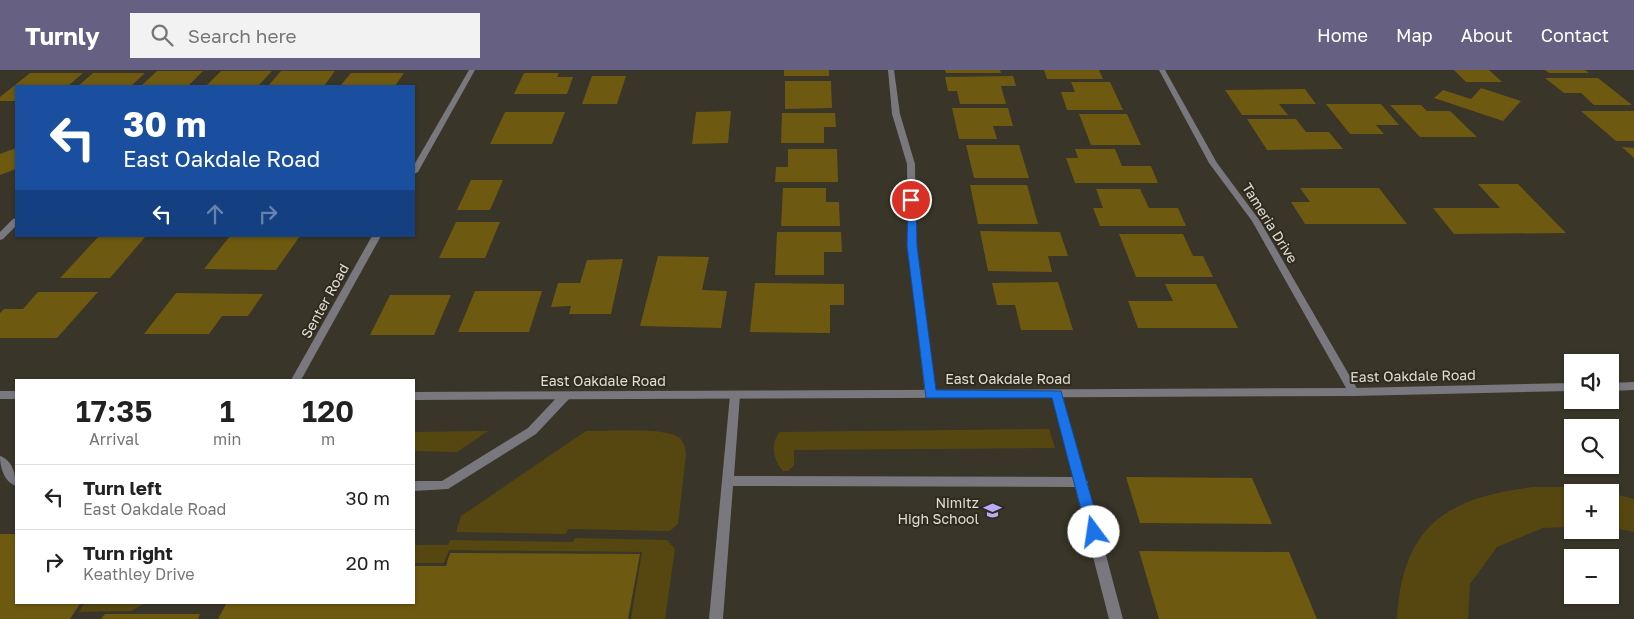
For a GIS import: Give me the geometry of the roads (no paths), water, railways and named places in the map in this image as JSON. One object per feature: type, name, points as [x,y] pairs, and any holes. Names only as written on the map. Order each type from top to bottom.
[{"type":"street","points":[[415,170],[472,70]]},
{"type":"street","points":[[891,70],[896,114],[911,164],[912,246],[930,394]]},
{"type":"street","name":"Tameria Drive","points":[[1162,70],[1213,163],[1256,222],[1354,392]]},
{"type":"street","points":[[0,237],[15,222]]},
{"type":"street","name":"Senter Road","points":[[297,379],[376,237]]},
{"type":"street","points":[[1619,387],[1634,386]]},
{"type":"street","name":"East Oakdale Road","points":[[415,396],[1354,392],[1564,388]]},
{"type":"street","points":[[0,394],[15,395]]},
{"type":"street","points":[[1057,394],[1082,482],[1116,619]]},
{"type":"street","points":[[716,619],[735,395]]},
{"type":"street","points":[[415,486],[444,486],[532,431],[565,396]]},
{"type":"street","points":[[0,460],[15,480]]},
{"type":"street","points":[[728,481],[1082,482]]},
{"type":"place","name":"Nimitz High School","points":[[993,511]]}]
